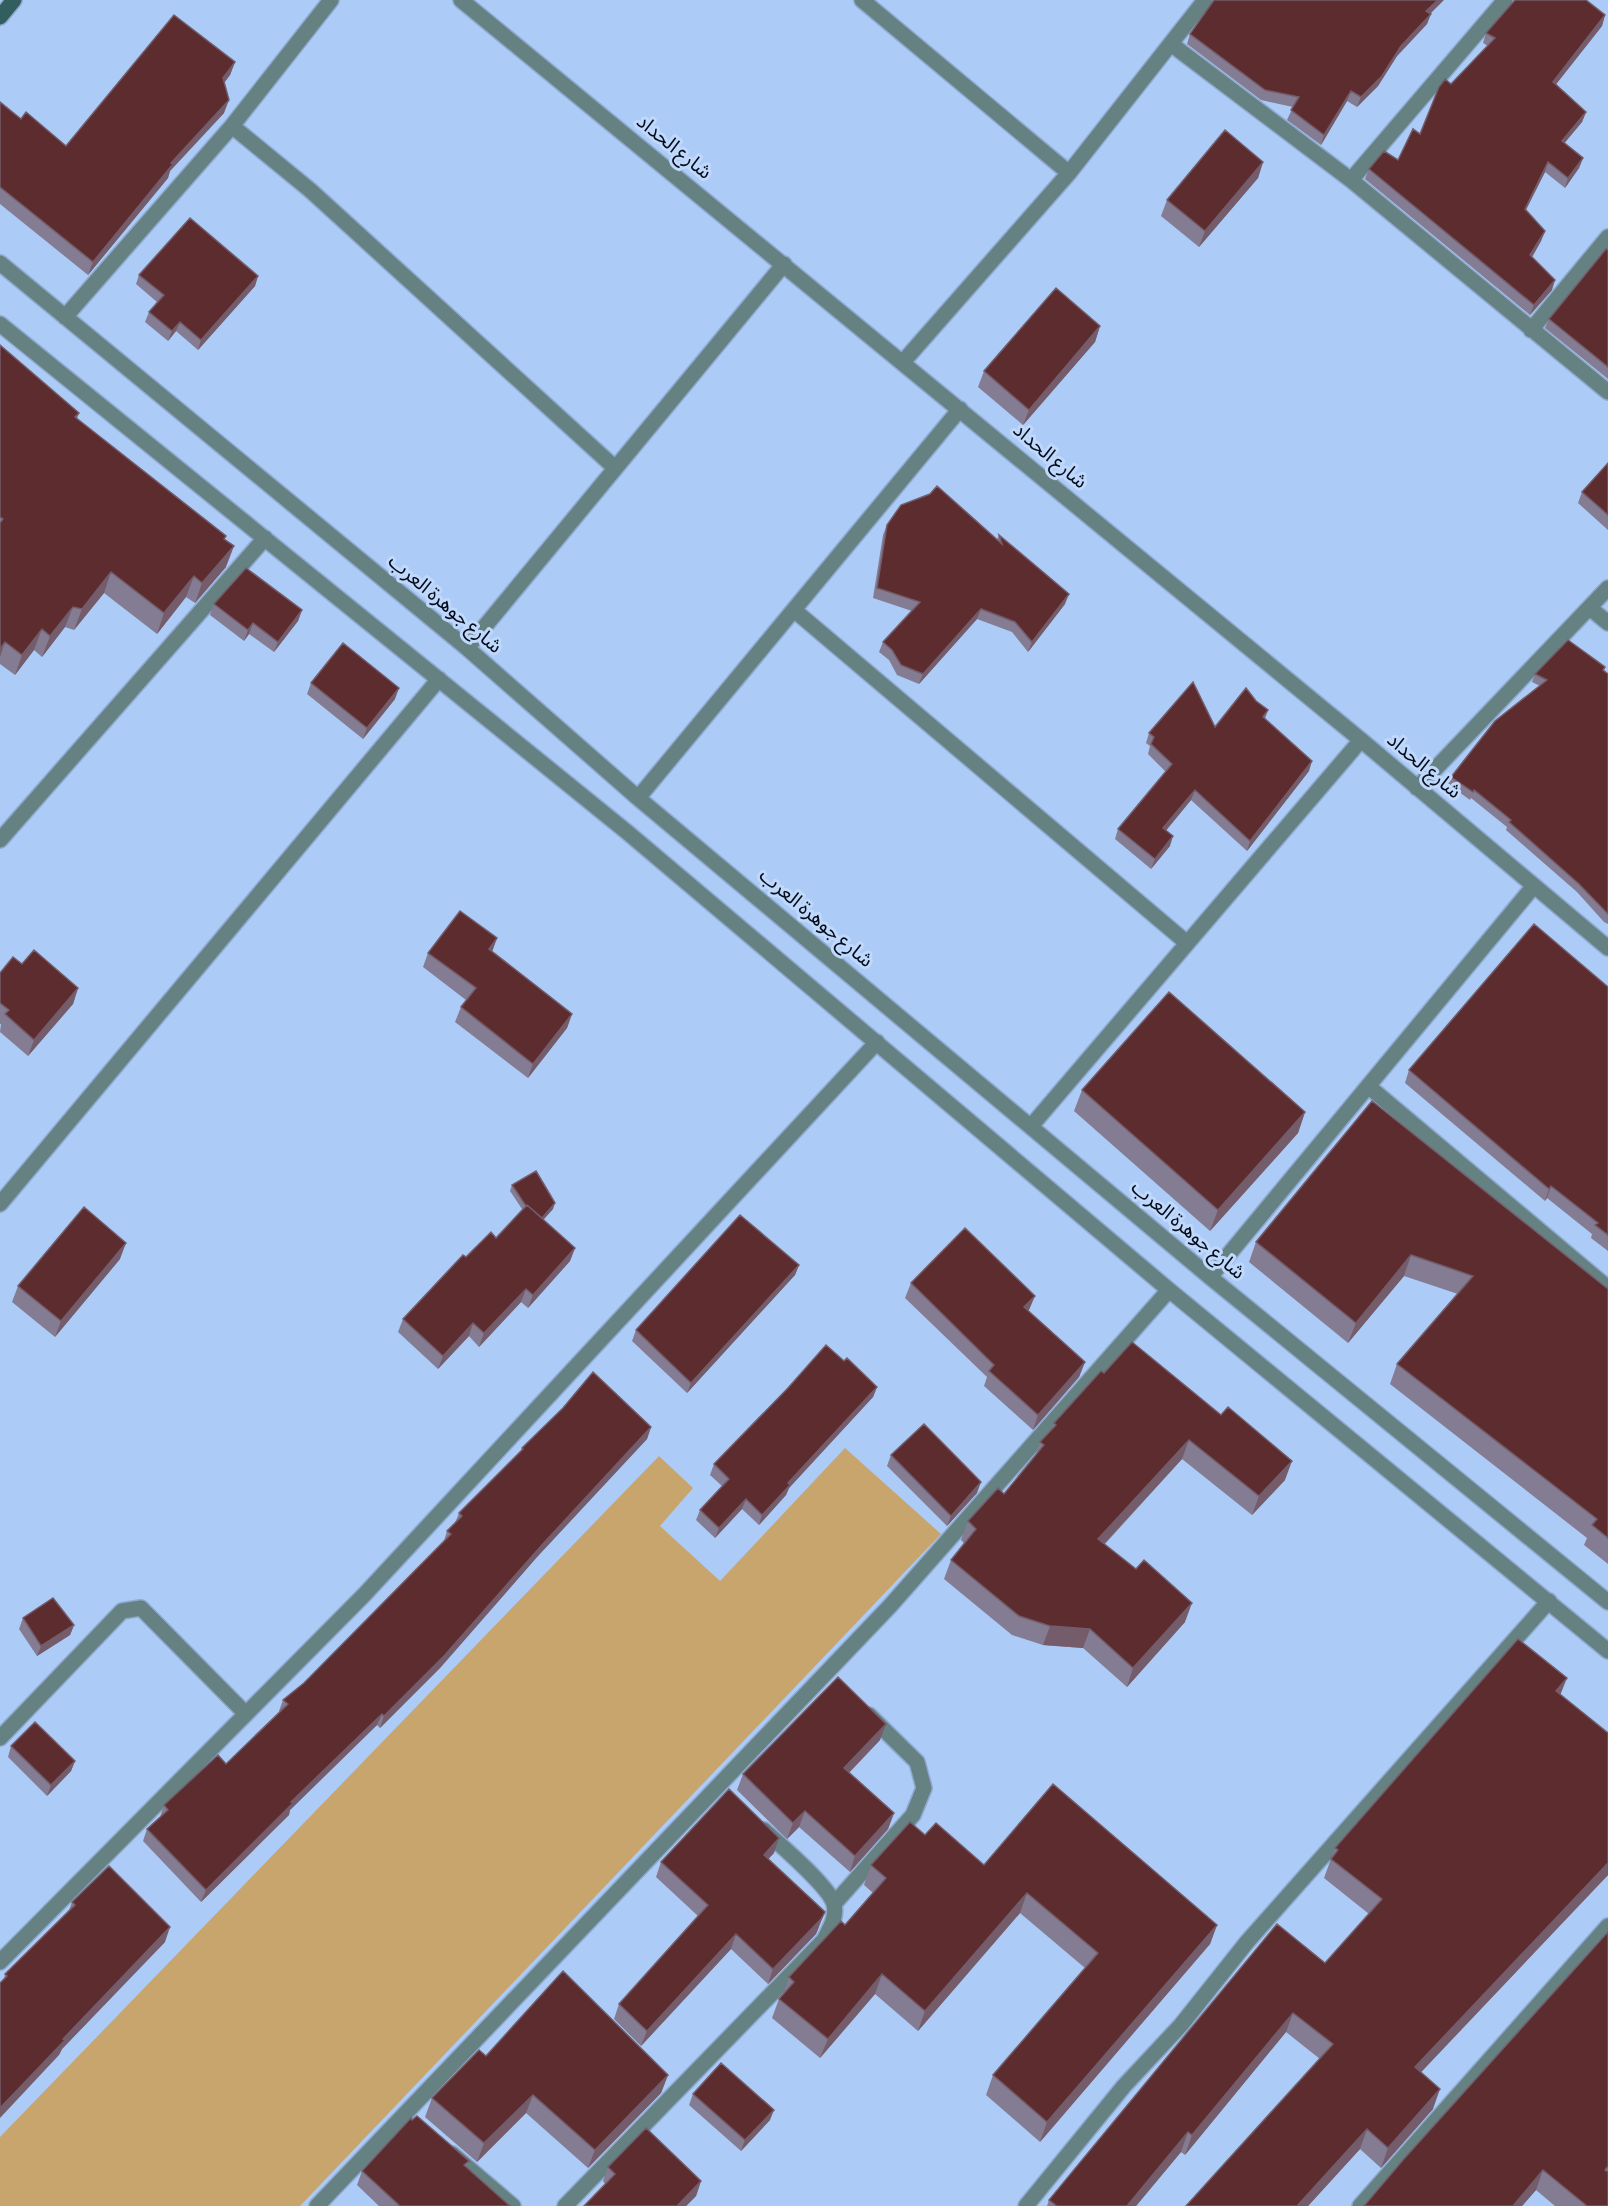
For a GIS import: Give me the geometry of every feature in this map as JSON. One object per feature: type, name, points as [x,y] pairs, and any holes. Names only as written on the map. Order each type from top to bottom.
[{"type":"street","points":[[0,17],[14,0]]},
{"type":"street","points":[[65,317],[232,126],[331,0]]},
{"type":"street","name":"شارع الحداد","points":[[461,0],[960,408],[1608,948]]},
{"type":"street","points":[[862,0],[881,6],[1070,173]]},
{"type":"street","points":[[903,362],[1070,173],[1205,0]]},
{"type":"street","points":[[1351,180],[1505,0]]},
{"type":"street","points":[[1171,44],[1351,180],[1608,392]]},
{"type":"street","points":[[232,126],[310,190],[614,467]]},
{"type":"street","points":[[1531,330],[1608,237]]},
{"type":"street","name":"شارع جوهرة العرب","points":[[0,263],[466,648],[638,798],[1032,1125],[1210,1277],[1608,1602]]},
{"type":"street","points":[[466,648],[784,264]]},
{"type":"street","points":[[0,324],[627,832],[1169,1290],[1608,1651]]},
{"type":"street","points":[[638,798],[960,408]]},
{"type":"street","points":[[0,840],[265,538]]},
{"type":"street","points":[[1417,788],[1591,609],[1608,588]]},
{"type":"street","points":[[794,609],[1187,943]]},
{"type":"street","points":[[1591,609],[1608,623]]},
{"type":"street","points":[[0,1204],[439,679]]},
{"type":"street","points":[[1032,1125],[1361,740]]},
{"type":"street","points":[[1210,1277],[1533,886]]},
{"type":"street","points":[[0,1962],[364,1595],[877,1042]]},
{"type":"street","points":[[1368,1086],[1608,1288]]},
{"type":"street","points":[[317,2206],[410,2117],[831,1677],[890,1606],[1169,1290]]},
{"type":"street","points":[[1026,2206],[1124,2086],[1181,2025],[1247,1942],[1549,1601]]},
{"type":"street","points":[[0,1738],[122,1611],[141,1608],[245,1713]]},
{"type":"street","points":[[834,1904],[913,1815],[924,1788],[916,1762],[859,1706]]},
{"type":"street","points":[[565,2206],[671,2089],[824,1940],[834,1922],[834,1904],[823,1887],[751,1817]]},
{"type":"street","points":[[1360,2206],[1608,1926]]},
{"type":"street","points":[[440,2144],[513,2206]]},
{"type":"shaded area","points":[[845,1448],[941,1534],[300,2206],[0,2206],[0,2137],[659,1456],[693,1488],[660,1526],[720,1581]]},
{"type":"building","points":[[1214,0],[1438,0],[1426,11],[1431,14],[1401,46],[1382,76],[1361,97],[1351,91],[1324,135],[1291,110],[1299,97],[1265,90],[1190,34]]},
{"type":"building","points":[[1515,0],[1586,0],[1605,15],[1553,82],[1586,112],[1562,141],[1583,158],[1568,178],[1548,162],[1525,209],[1545,231],[1530,255],[1555,280],[1534,305],[1369,169],[1384,151],[1398,160],[1413,129],[1420,134],[1439,87],[1445,79],[1451,84],[1495,38],[1486,33]]},
{"type":"building","points":[[174,15],[235,62],[223,78],[229,100],[171,163],[173,164],[93,262],[0,187],[0,102],[21,119],[26,112],[66,146]]},
{"type":"building","points":[[1225,130],[1263,162],[1205,231],[1167,200]]},
{"type":"building","points":[[190,218],[258,276],[201,340],[180,322],[172,331],[149,312],[164,295],[139,275]]},
{"type":"building","points":[[1606,249],[1608,250],[1608,367],[1549,319]]},
{"type":"building","points":[[1056,288],[1100,326],[1029,410],[984,371]]},
{"type":"building","points":[[0,345],[79,413],[75,417],[226,536],[224,539],[234,546],[202,583],[194,576],[164,613],[111,572],[82,609],[73,607],[50,636],[42,629],[22,655],[5,642],[0,649],[0,523],[3,519],[0,517]]},
{"type":"building","points":[[1608,463],[1608,515],[1582,492]]},
{"type":"building","points":[[937,486],[1002,544],[999,535],[1069,594],[1032,642],[1015,622],[981,609],[923,674],[901,665],[892,650],[883,642],[920,602],[877,588],[887,525],[901,505],[930,494]]},
{"type":"building","points":[[246,568],[302,610],[278,642],[253,623],[248,630],[214,604]]},
{"type":"building","points":[[1568,640],[1605,667],[1603,670],[1608,674],[1608,914],[1579,884],[1509,822],[1511,820],[1474,790],[1473,792],[1451,777],[1495,721],[1547,680],[1535,674]]},
{"type":"building","points":[[343,643],[399,688],[367,728],[311,683]]},
{"type":"building","points":[[1193,682],[1215,727],[1246,688],[1256,701],[1268,710],[1263,717],[1312,761],[1250,841],[1195,790],[1163,828],[1173,836],[1155,859],[1118,829],[1172,764],[1151,744],[1154,737],[1149,733]]},
{"type":"building","points":[[460,911],[497,938],[489,949],[572,1014],[533,1064],[461,1007],[476,988],[428,953]]},
{"type":"building","points":[[1534,924],[1608,987],[1608,1235],[1595,1225],[1598,1223],[1551,1186],[1549,1189],[1409,1070]]},
{"type":"building","points":[[34,950],[78,988],[34,1040],[5,1014],[9,1010],[0,1003],[0,973],[13,957],[22,964]]},
{"type":"building","points":[[1169,992],[1305,1112],[1218,1210],[1082,1090]]},
{"type":"building","points":[[1372,1101],[1608,1289],[1608,1538],[1592,1525],[1597,1519],[1397,1364],[1473,1276],[1411,1255],[1356,1323],[1256,1242]]},
{"type":"building","points":[[536,1171],[555,1203],[542,1218],[526,1206],[512,1185]]},
{"type":"building","points":[[527,1205],[575,1248],[533,1295],[526,1289],[484,1333],[473,1323],[443,1356],[403,1319],[463,1255],[466,1257],[491,1232],[496,1238]]},
{"type":"building","points":[[84,1207],[126,1243],[61,1321],[18,1286]]},
{"type":"building","points":[[740,1215],[799,1265],[691,1383],[636,1330]]},
{"type":"building","points":[[965,1228],[1035,1296],[1024,1307],[1085,1362],[1038,1415],[989,1371],[994,1365],[911,1283]]},
{"type":"building","points":[[1132,1342],[1221,1415],[1228,1407],[1292,1461],[1259,1496],[1189,1440],[1098,1539],[1136,1569],[1144,1560],[1192,1603],[1133,1668],[1090,1629],[1050,1626],[1019,1616],[951,1560],[976,1529],[968,1521],[998,1488],[1004,1494],[1044,1445],[1040,1442],[1056,1425],[1054,1423],[1101,1371],[1104,1373]]},
{"type":"building","points":[[826,1345],[844,1361],[847,1358],[877,1387],[788,1483],[790,1485],[762,1515],[746,1499],[719,1528],[700,1510],[729,1479],[714,1464]]},
{"type":"building","points":[[593,1372],[651,1427],[541,1546],[444,1656],[384,1716],[382,1714],[291,1802],[293,1803],[206,1890],[147,1829],[168,1810],[164,1805],[218,1755],[226,1764],[288,1704],[283,1700],[304,1683],[451,1534],[447,1531],[462,1516],[459,1513],[563,1408]]},
{"type":"building","points":[[924,1424],[981,1482],[951,1516],[891,1455]]},
{"type":"building","points":[[53,1598],[74,1625],[41,1646],[23,1618]]},
{"type":"building","points":[[1518,1639],[1567,1678],[1556,1691],[1608,1733],[1608,1863],[1415,2067],[1440,2089],[1388,2148],[1367,2129],[1297,2206],[1186,2206],[1333,2044],[1293,2013],[1192,2135],[1188,2132],[1127,2206],[1057,2206],[1049,2200],[1277,1924],[1325,1963],[1382,1899],[1331,1859],[1338,1850],[1335,1848]]},
{"type":"building","points":[[838,1677],[886,1724],[844,1768],[894,1813],[855,1856],[805,1811],[793,1823],[743,1774]]},
{"type":"building","points":[[35,1722],[75,1761],[51,1785],[11,1746]]},
{"type":"building","points":[[1053,1784],[1217,1925],[1047,2122],[993,2075],[1098,1953],[1027,1893],[925,2011],[882,1974],[828,2039],[779,1999],[794,1982],[789,1977],[841,1921],[845,1925],[886,1878],[871,1865],[910,1822],[925,1835],[936,1823],[984,1865]]},
{"type":"building","points":[[729,1789],[779,1838],[764,1855],[825,1912],[773,1969],[736,1934],[647,2031],[619,2004],[708,1905],[661,1862]]},
{"type":"building","points":[[109,1866],[170,1927],[0,2108],[0,1983],[7,1976],[5,1974],[75,1905],[72,1902]]},
{"type":"building","points":[[1608,1932],[1608,2166],[1605,2170],[1608,2172],[1608,2206],[1587,2206],[1543,2170],[1513,2206],[1364,2206],[1403,2160]]},
{"type":"building","points":[[563,1971],[668,2075],[595,2150],[533,2095],[484,2143],[432,2098],[479,2050],[486,2056]]},
{"type":"building","points":[[721,2063],[774,2110],[745,2140],[693,2094]]},
{"type":"building","points":[[417,2116],[469,2161],[464,2165],[510,2206],[400,2206],[362,2171],[411,2118],[412,2120]]},
{"type":"building","points":[[646,2128],[701,2181],[677,2206],[584,2206],[615,2174],[608,2167]]}]
